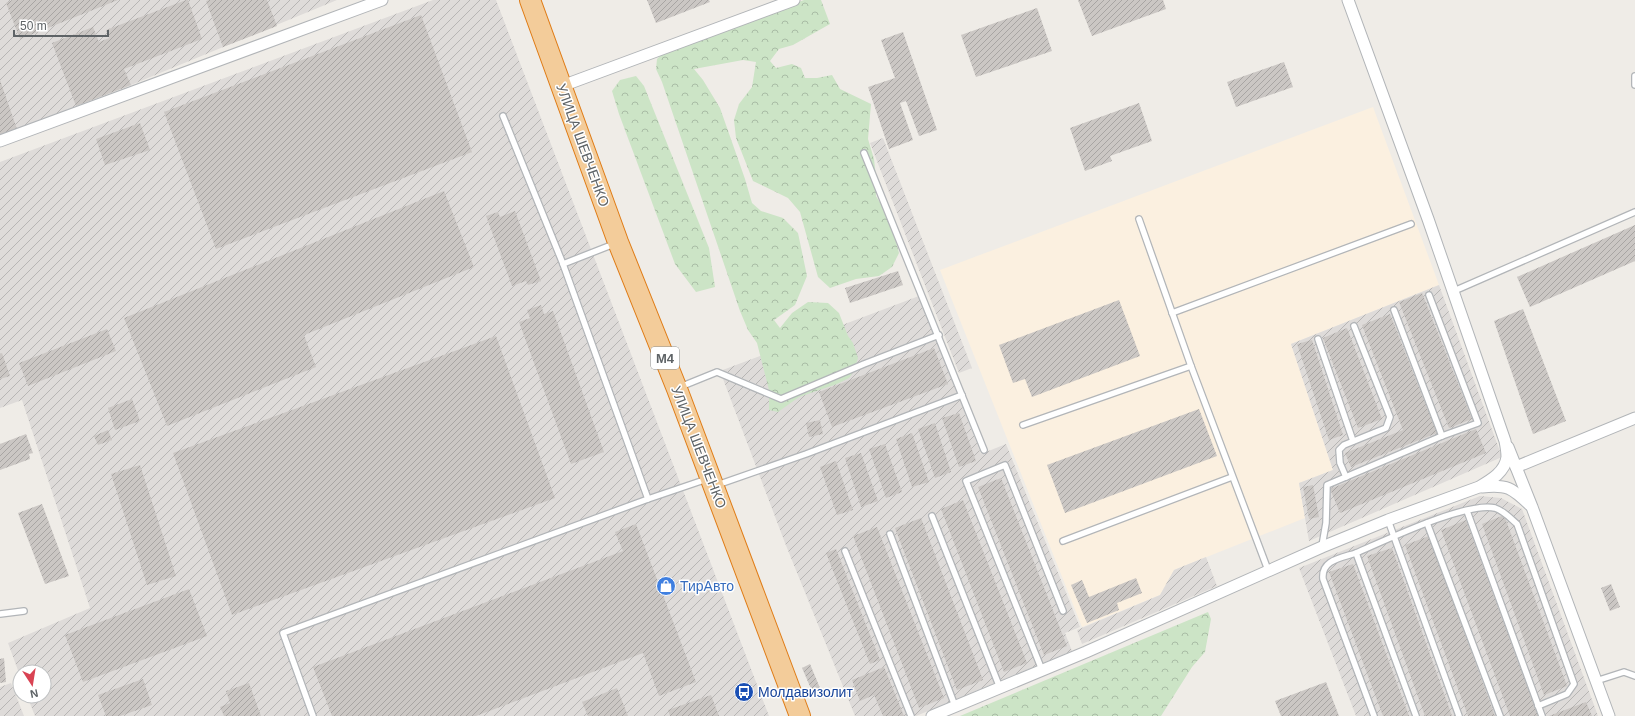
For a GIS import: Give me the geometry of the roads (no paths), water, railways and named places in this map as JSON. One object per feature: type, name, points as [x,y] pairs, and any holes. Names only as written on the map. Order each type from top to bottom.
[{"type":"highway","name":"УЛИЦА ШЕВЧЕНКО","points":[[530,0],[618,242],[713,482],[800,716]]},
{"type":"street","points":[[0,141],[382,0]]},
{"type":"street","points":[[562,86],[794,0]]},
{"type":"street","points":[[1348,0],[1454,291],[1505,441],[1532,506],[1609,716]]},
{"type":"street","points":[[1516,467],[1635,418]]},
{"type":"street","points":[[932,716],[1043,671],[1322,547],[1388,520],[1479,487],[1492,479],[1502,470],[1507,457],[1505,441]]},
{"type":"street","points":[[1479,487],[1495,485],[1506,486],[1516,492],[1532,506]]},
{"type":"lane","points":[[1635,76],[1635,85]]},
{"type":"lane","points":[[503,116],[563,264],[648,499]]},
{"type":"lane","points":[[864,152],[984,450]]},
{"type":"lane","points":[[1454,291],[1635,212]]},
{"type":"lane","points":[[1139,219],[1191,366],[1268,570]]},
{"type":"lane","points":[[1172,313],[1411,224]]},
{"type":"lane","points":[[563,264],[618,242]]},
{"type":"lane","points":[[1322,547],[1326,524],[1326,485],[1442,436],[1478,424],[1430,295]]},
{"type":"lane","points":[[1394,310],[1442,436]]},
{"type":"lane","points":[[1346,477],[1340,463],[1339,450],[1344,445],[1386,428],[1390,417],[1354,326]]},
{"type":"lane","points":[[677,389],[717,372],[781,399],[938,335]]},
{"type":"lane","points":[[1318,339],[1354,441]]},
{"type":"lane","points":[[1023,425],[1191,366]]},
{"type":"lane","points":[[313,716],[283,633],[648,499],[713,482],[806,454],[962,395]]},
{"type":"lane","points":[[1043,671],[966,481],[1005,465],[1063,611]]},
{"type":"lane","points":[[1063,541],[1232,477]]},
{"type":"lane","points":[[1374,716],[1322,579],[1322,571],[1327,564],[1427,523],[1467,511],[1484,508],[1495,508],[1506,513],[1516,524],[1574,684],[1567,694],[1538,706]]},
{"type":"lane","points":[[1467,511],[1542,716]]},
{"type":"lane","points":[[932,516],[1000,688]]},
{"type":"lane","points":[[1388,520],[1459,716]]},
{"type":"lane","points":[[1427,523],[1500,716]]},
{"type":"lane","points":[[890,534],[955,706]]},
{"type":"lane","points":[[845,551],[911,716]]},
{"type":"lane","points":[[1356,553],[1416,716]]},
{"type":"lane","points":[[0,614],[24,611]]},
{"type":"lane","points":[[1596,681],[1624,672],[1635,676]]},
{"type":"place","name":"ТирАвто","points":[[666,586]]},
{"type":"place","name":"Молдавизолит","points":[[744,692]]}]
